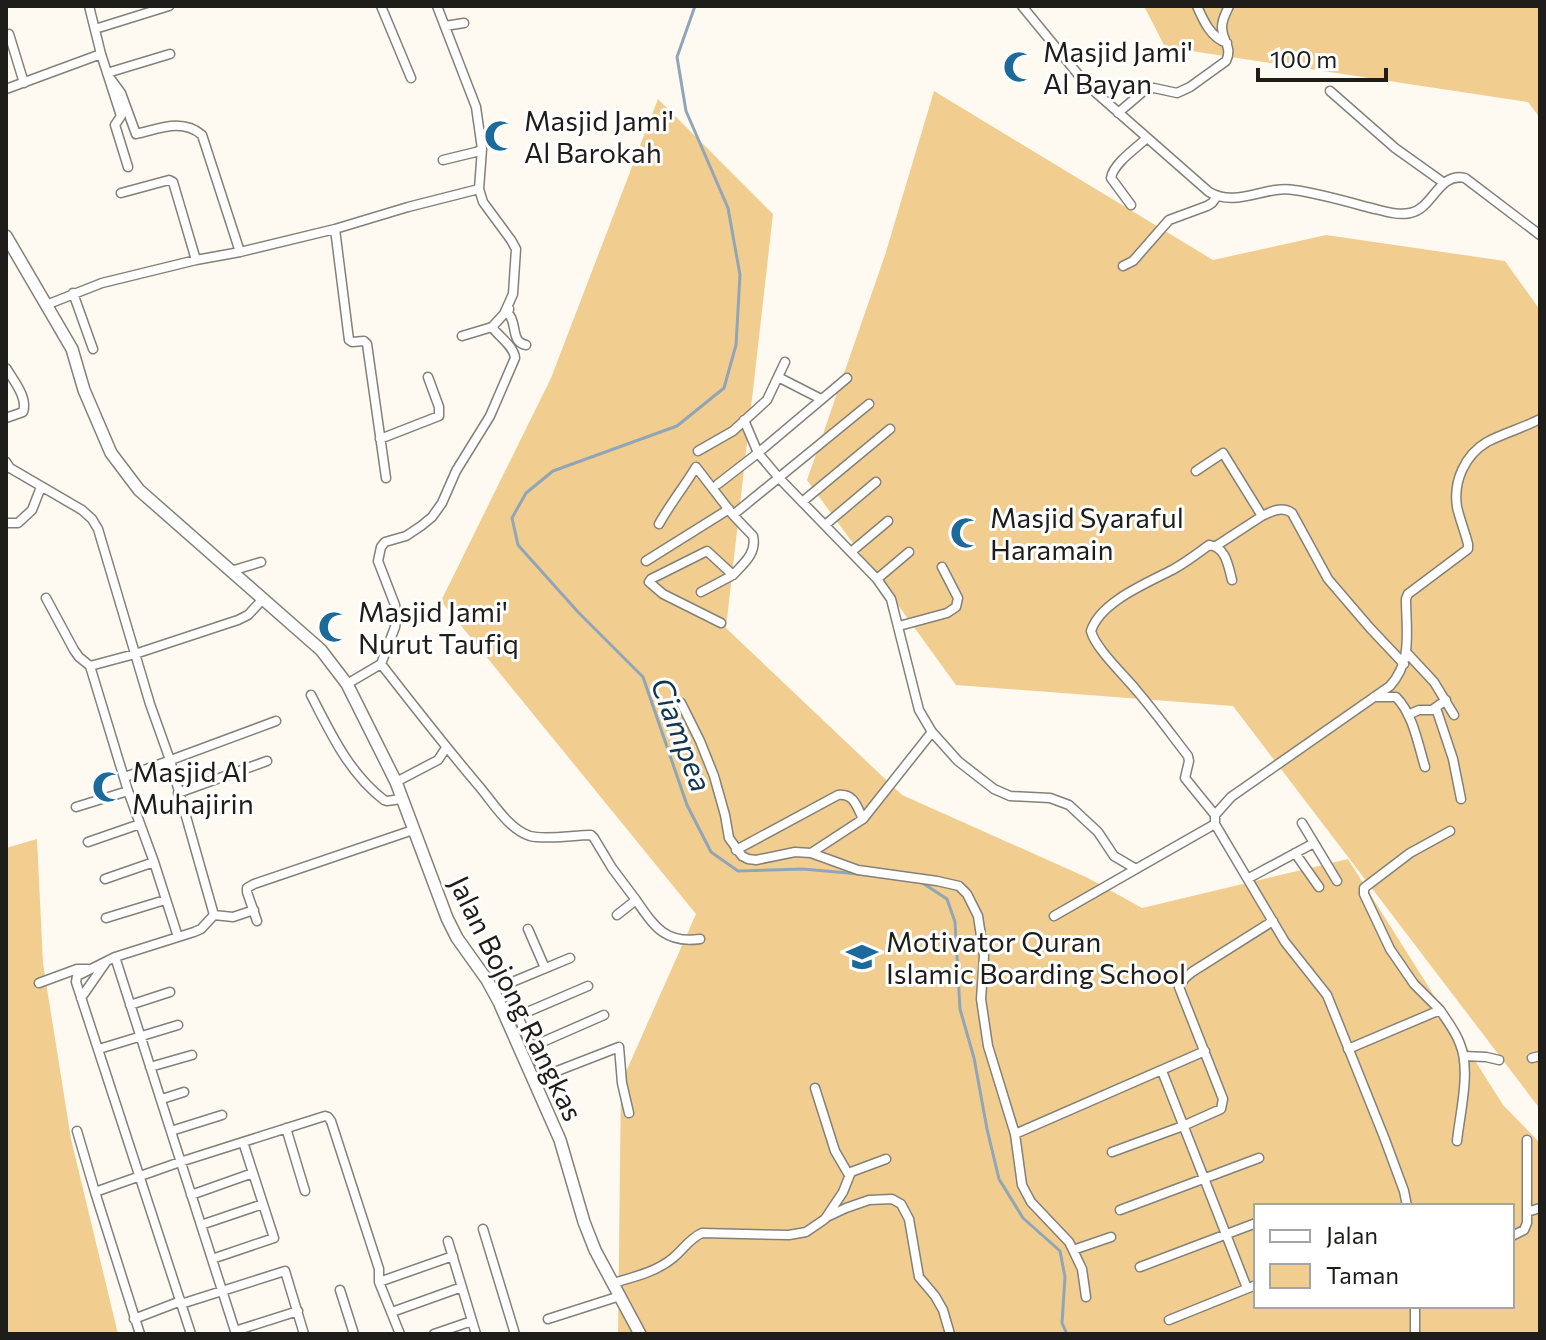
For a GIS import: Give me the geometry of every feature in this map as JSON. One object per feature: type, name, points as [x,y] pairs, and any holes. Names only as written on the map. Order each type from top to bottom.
[{"type":"main road","name":"Jalan Bojong Rangkas","points":[[6,236],[72,349],[89,402],[118,465],[139,490],[321,650],[347,684],[396,782],[447,918],[493,992],[534,1080],[560,1140],[595,1250],[640,1334]]},
{"type":"street","points":[[89,6],[121,116],[115,125],[128,167]]},
{"type":"street","points":[[95,29],[169,6]]},
{"type":"street","points":[[381,6],[411,78]]},
{"type":"street","points":[[437,6],[476,107],[482,149],[479,189],[483,202],[516,249],[513,294],[508,313],[514,321],[517,341],[526,345]]},
{"type":"street","points":[[1022,6],[1086,84],[1217,196],[1234,199],[1291,189],[1381,212],[1408,214],[1419,210],[1453,177],[1465,178],[1540,235]]},
{"type":"street","points":[[1197,6],[1214,35],[1227,43]]},
{"type":"street","points":[[1118,113],[1146,89],[1177,93],[1226,61],[1229,52],[1222,27],[1229,6]]},
{"type":"street","points":[[445,26],[464,23]]},
{"type":"street","points":[[9,34],[24,83]]},
{"type":"street","points":[[6,89],[101,54]]},
{"type":"street","points":[[108,76],[170,54]]},
{"type":"street","points":[[108,76],[121,93],[135,133],[168,125],[187,126],[202,135],[240,252]]},
{"type":"street","points":[[1330,91],[1395,148],[1444,183]]},
{"type":"street","points":[[1131,205],[1111,175],[1114,168],[1147,138]]},
{"type":"street","points":[[443,160],[482,149]]},
{"type":"street","points":[[121,193],[169,180],[173,182],[196,260]]},
{"type":"street","points":[[46,305],[102,283],[335,229],[479,189]]},
{"type":"street","points":[[1123,266],[1133,261],[1169,220],[1207,206],[1217,196]]},
{"type":"street","points":[[335,229],[349,340],[367,344],[386,478]]},
{"type":"street","points":[[73,293],[93,349]]},
{"type":"street","points":[[462,336],[492,327],[510,304]]},
{"type":"street","points":[[347,684],[381,664],[397,617],[378,554],[385,542],[406,536],[432,517],[442,503],[456,471],[490,416],[516,356],[492,327]]},
{"type":"street","points":[[698,451],[733,431],[767,400],[785,362]]},
{"type":"street","points":[[6,368],[26,407],[23,412],[6,418]]},
{"type":"street","points":[[380,439],[439,416],[439,407],[428,377]]},
{"type":"street","points":[[778,377],[821,399]]},
{"type":"street","points":[[718,484],[847,378]]},
{"type":"street","points":[[646,561],[731,512],[779,478],[869,404]]},
{"type":"street","points":[[1054,916],[1215,819],[1231,797],[1390,686],[1400,673],[1407,653],[1408,594],[1468,549],[1457,505],[1462,468],[1473,452],[1540,419]]},
{"type":"street","points":[[744,420],[758,453],[877,579],[891,599],[919,710],[932,732],[958,761],[994,789],[1010,796],[1050,798],[1069,805],[1102,836],[1114,856],[1136,869]]},
{"type":"street","points":[[802,502],[890,429]]},
{"type":"street","points":[[1196,471],[1223,453],[1262,516]]},
{"type":"street","points":[[7,467],[82,510],[98,529],[150,704],[170,760],[214,915]]},
{"type":"street","points":[[659,524],[696,467],[755,540],[748,559],[733,575],[701,592]]},
{"type":"street","points":[[825,525],[876,482]]},
{"type":"street","points":[[6,523],[18,523],[32,510],[41,487]]},
{"type":"street","points":[[1216,546],[1262,516],[1281,509],[1292,513],[1328,579],[1404,664]]},
{"type":"street","points":[[851,552],[888,521]]},
{"type":"street","points":[[1232,580],[1224,553],[1216,546],[1209,545],[1170,571],[1134,589],[1110,607],[1095,621],[1092,637],[1188,756],[1185,778],[1215,819],[1289,947],[1327,995],[1384,1137],[1407,1204]]},
{"type":"street","points":[[721,623],[663,594],[649,582],[707,551],[733,575]]},
{"type":"street","points":[[877,579],[909,552]]},
{"type":"street","points":[[231,571],[261,562]]},
{"type":"street","points":[[899,626],[947,613],[956,607],[958,598],[942,567]]},
{"type":"street","points":[[46,598],[74,650],[90,666],[128,791],[178,937]]},
{"type":"street","points":[[90,666],[238,620],[248,615],[263,599]]},
{"type":"street","points":[[1407,653],[1434,682],[1454,715]]},
{"type":"street","points":[[381,664],[508,821],[524,833],[536,837],[591,835],[650,920],[665,934],[675,938],[700,939]]},
{"type":"street","points":[[311,695],[344,758],[356,772],[384,800],[401,799]]},
{"type":"street","points":[[1373,697],[1396,697],[1402,703],[1425,767]]},
{"type":"street","points":[[1408,715],[1436,708],[1446,700]]},
{"type":"street","points":[[681,703],[714,776],[729,838],[742,856],[748,859],[795,852],[811,853],[858,870],[959,886],[967,894],[978,916],[984,956],[981,999],[988,1046],[1015,1134],[1019,1173],[1027,1196],[1069,1242],[1082,1269],[1086,1297]]},
{"type":"street","points":[[1436,708],[1451,751],[1461,799]]},
{"type":"street","points":[[125,777],[276,721]]},
{"type":"street","points":[[811,853],[863,819],[932,732]]},
{"type":"street","points":[[396,782],[438,760],[446,748]]},
{"type":"street","points":[[178,793],[267,761]]},
{"type":"street","points":[[76,807],[128,791]]},
{"type":"street","points":[[736,850],[838,795],[852,798],[863,819]]},
{"type":"street","points":[[1302,823],[1337,881]]},
{"type":"street","points":[[88,842],[140,824]]},
{"type":"street","points":[[257,921],[247,888],[413,830]]},
{"type":"street","points":[[1450,831],[1410,853],[1364,888],[1364,894],[1390,949],[1414,984],[1440,1010],[1460,1042],[1464,1072],[1457,1141]]},
{"type":"street","points":[[1249,878],[1314,843]]},
{"type":"street","points":[[1295,853],[1319,887]]},
{"type":"street","points":[[105,879],[154,862]]},
{"type":"street","points":[[106,918],[165,900]]},
{"type":"street","points":[[617,915],[636,900]]},
{"type":"street","points":[[214,915],[233,917],[254,910]]},
{"type":"street","points":[[191,1334],[77,988],[77,976],[111,959],[201,929],[214,915]]},
{"type":"street","points":[[1112,1152],[1183,1126],[1216,1112],[1223,1105],[1179,987],[1185,978],[1208,961],[1273,921]]},
{"type":"street","points":[[528,929],[545,968]]},
{"type":"street","points":[[551,1074],[537,1061],[505,985],[570,958]]},
{"type":"street","points":[[81,998],[111,959]]},
{"type":"street","points":[[111,959],[162,1099],[236,1332],[298,1311]]},
{"type":"street","points":[[39,983],[77,969],[88,970]]},
{"type":"street","points":[[518,1016],[588,986]]},
{"type":"street","points":[[130,1005],[170,992]]},
{"type":"street","points":[[1348,1049],[1440,1010]]},
{"type":"street","points":[[531,1047],[604,1015]]},
{"type":"street","points":[[99,1049],[178,1025]]},
{"type":"street","points":[[534,1080],[619,1047],[622,1083],[629,1113]]},
{"type":"street","points":[[1015,1134],[1205,1051]]},
{"type":"street","points":[[150,1067],[192,1055]]},
{"type":"street","points":[[1464,1056],[1499,1060]]},
{"type":"street","points":[[1162,1071],[1227,1235],[1252,1286],[1169,1320]]},
{"type":"street","points":[[815,1088],[835,1151],[849,1175]]},
{"type":"street","points":[[162,1099],[184,1092]]},
{"type":"street","points":[[171,1131],[222,1115]]},
{"type":"street","points":[[95,1192],[325,1116],[331,1121],[379,1269],[379,1282],[400,1334]]},
{"type":"street","points":[[286,1128],[305,1191]]},
{"type":"street","points":[[77,1131],[140,1334]]},
{"type":"street","points":[[1514,1235],[1524,1230],[1527,1223],[1527,1140]]},
{"type":"street","points":[[212,1259],[274,1238],[243,1142]]},
{"type":"street","points":[[1120,1210],[1259,1158]]},
{"type":"street","points":[[825,1219],[855,1169],[886,1159]]},
{"type":"street","points":[[191,1195],[253,1173]]},
{"type":"street","points":[[613,1283],[664,1265],[702,1233],[798,1234],[813,1229],[846,1208],[869,1200],[892,1199],[901,1204],[909,1219],[919,1277],[943,1310],[950,1334]]},
{"type":"street","points":[[201,1225],[263,1204]]},
{"type":"street","points":[[1527,1212],[1540,1208]]},
{"type":"street","points":[[1140,1267],[1254,1224]]},
{"type":"street","points":[[483,1229],[515,1334]]},
{"type":"street","points":[[1073,1250],[1111,1237]]},
{"type":"street","points":[[448,1241],[476,1334]]},
{"type":"street","points":[[379,1282],[453,1256]]},
{"type":"street","points":[[134,1319],[285,1271],[304,1334]]},
{"type":"street","points":[[392,1312],[462,1287]]},
{"type":"street","points":[[340,1290],[354,1334]]},
{"type":"street","points":[[548,1319],[620,1296]]},
{"type":"street","points":[[1415,1308],[1415,1334]]},
{"type":"street","points":[[434,1334],[472,1321]]},
{"type":"green space","points":[[1144,6],[1540,6],[1540,118],[1528,102],[1165,47]]},
{"type":"green space","points":[[934,91],[1213,260],[1326,235],[1505,261],[1540,310],[1540,1109],[1233,706],[956,685],[807,480],[885,255]]},
{"type":"green space","points":[[658,99],[773,214],[726,628],[902,795],[1088,878],[1142,908],[1348,859],[1503,1105],[1540,1143],[1540,1334],[618,1334],[621,1083],[696,914],[441,601],[551,378]]},
{"type":"green space","points":[[37,839],[43,963],[71,1139],[118,1334],[6,1334],[6,848]]},
{"type":"waterway","name":"Ciampea","points":[[695,6],[677,57],[686,111],[728,208],[740,275],[736,345],[724,388],[677,426],[553,471],[526,493],[512,518],[518,545],[578,612],[643,677],[687,805],[711,852],[738,871],[803,869],[859,874]]},
{"type":"waterway","name":"Ciampea","points":[[921,882],[947,899],[955,922],[960,1009],[974,1058],[999,1179],[1023,1218],[1060,1251],[1065,1277],[1062,1323],[1067,1334]]},
{"type":"place","name":"Masjid Jami' Al Bayan","points":[[1019,67]]},
{"type":"place","name":"Masjid Jami' Al Barokah","points":[[500,136]]},
{"type":"place","name":"Masjid Syaraful Haramain","points":[[966,533]]},
{"type":"place","name":"Masjid Jami' Nurut Taufiq","points":[[334,627]]},
{"type":"place","name":"Masjid Al Muhajirin","points":[[108,787]]},
{"type":"place","name":"Motivator Quran Islamic Boarding School","points":[[862,957]]}]
